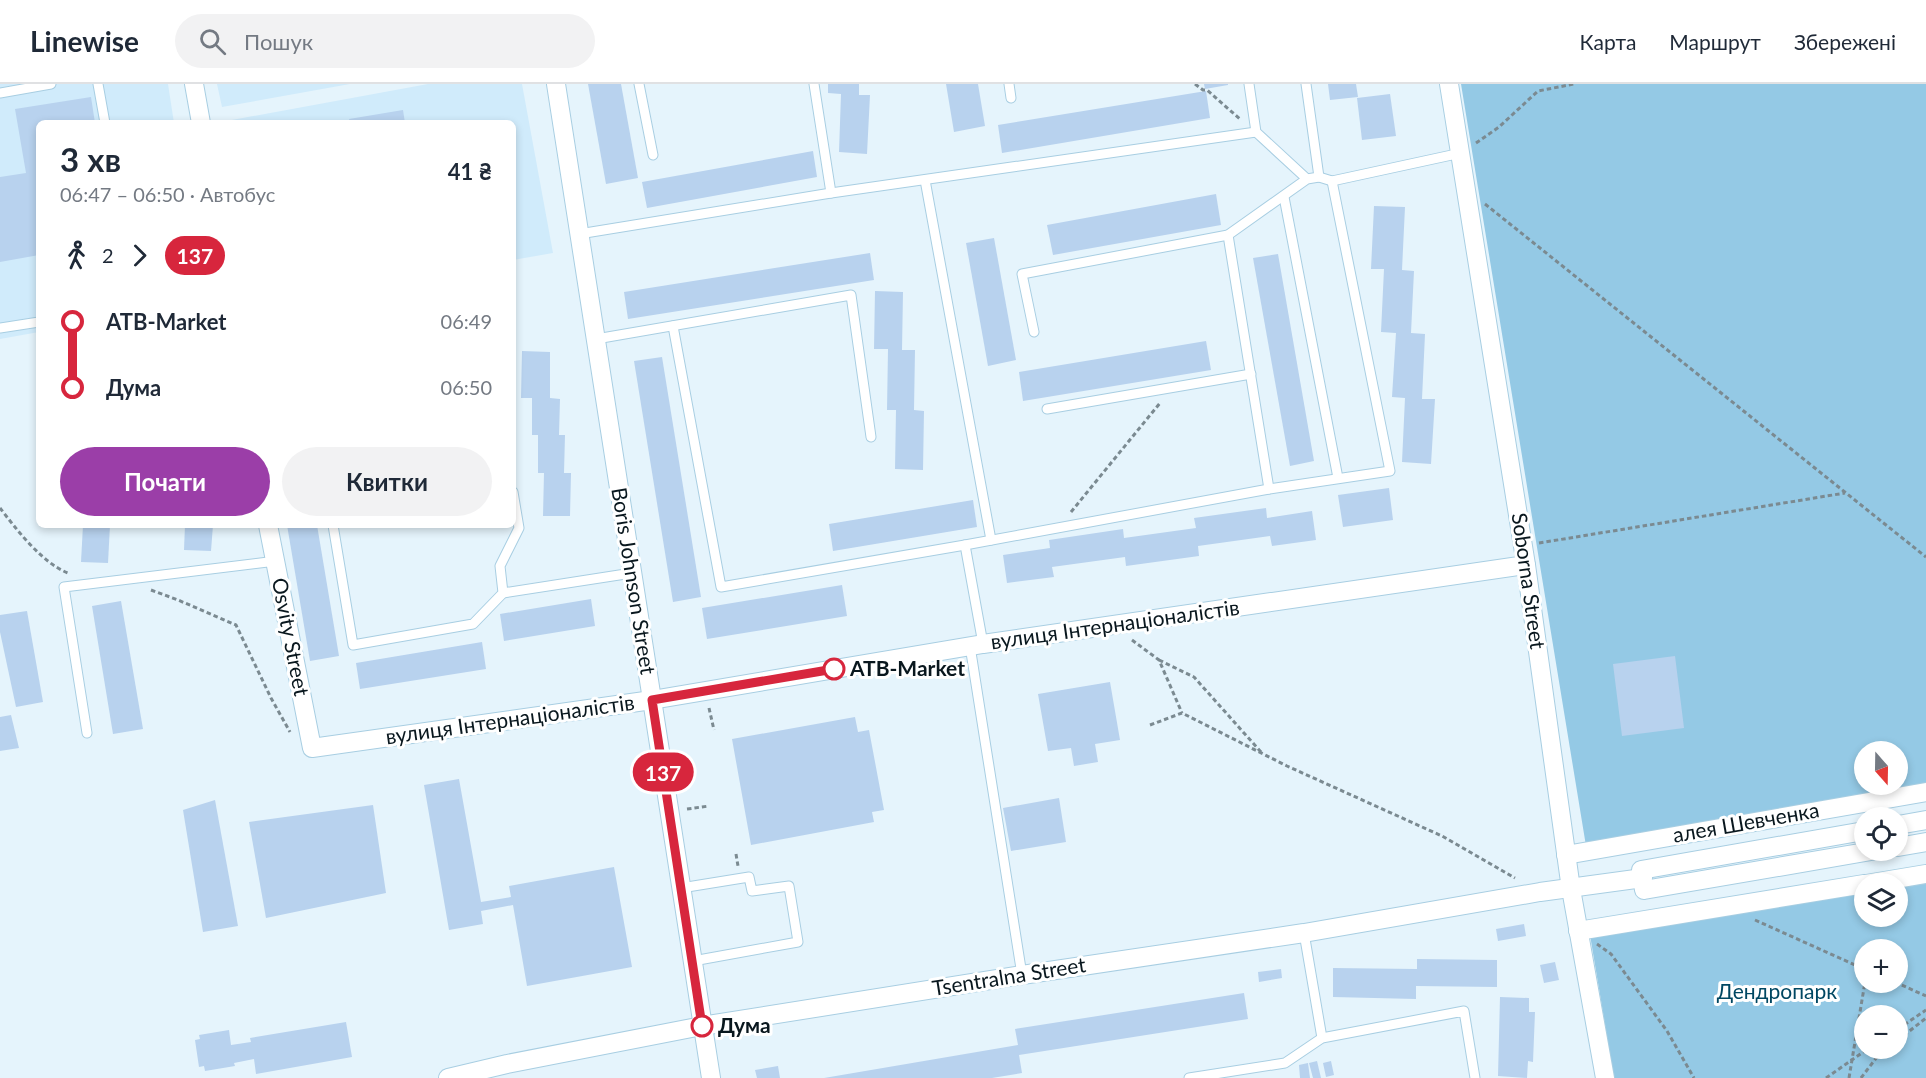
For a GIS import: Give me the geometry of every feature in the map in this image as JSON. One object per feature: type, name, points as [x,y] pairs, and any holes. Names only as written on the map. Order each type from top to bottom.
[{"type":"street","points":[[194,84],[200,120]]},
{"type":"street","name":"Boris Johnson Street","points":[[556,84],[711,1078]]},
{"type":"street","name":"Soborna Street","points":[[1449,84],[1526,565],[1571,889],[1605,1078]]},
{"type":"street","name":"Osvity Street","points":[[269,528],[312,748]]},
{"type":"street","name":"вулиця Інтернаціоналістів","points":[[312,748],[652,700],[976,645],[1526,565]]},
{"type":"street","name":"алея Шевченка","points":[[1566,855],[1926,792]]},
{"type":"street","points":[[1908,823],[1926,820]]},
{"type":"street","name":"алея Шевченка","points":[[1571,889],[1643,878],[1641,870],[1854,833]]},
{"type":"street","points":[[1908,845],[1926,842]]},
{"type":"street","points":[[1643,878],[1644,891],[1854,855]]},
{"type":"street","points":[[1908,877],[1926,874]]},
{"type":"street","points":[[1578,931],[1854,886]]},
{"type":"street","name":"Tsentralna Street","points":[[448,1078],[507,1064],[702,1026],[1304,933],[1540,892],[1571,889]]},
{"type":"lane","points":[[0,93],[51,84]]},
{"type":"lane","points":[[98,84],[104,120]]},
{"type":"lane","points":[[639,84],[652,155]]},
{"type":"lane","points":[[814,84],[831,193]]},
{"type":"lane","points":[[1009,84],[1011,98]]},
{"type":"lane","points":[[1249,84],[1256,132],[1307,179]]},
{"type":"lane","points":[[1306,84],[1319,177]]},
{"type":"lane","points":[[579,234],[831,193],[1256,132]]},
{"type":"lane","points":[[1034,332],[1022,274],[1228,235],[1307,179],[1319,177],[1332,181],[1461,153]]},
{"type":"lane","points":[[924,180],[991,540]]},
{"type":"lane","points":[[673,326],[721,587],[1269,489],[1390,471],[1332,181]]},
{"type":"lane","points":[[1284,197],[1338,478]]},
{"type":"lane","points":[[1228,235],[1269,489]]},
{"type":"lane","points":[[596,339],[851,296],[871,437]]},
{"type":"lane","points":[[0,328],[36,322]]},
{"type":"lane","points":[[1047,409],[1251,374]]},
{"type":"lane","points":[[503,593],[500,566],[519,528],[516,510]]},
{"type":"lane","points":[[334,528],[353,645],[473,624],[503,593],[632,573]]},
{"type":"lane","points":[[965,545],[976,645],[1022,975]]},
{"type":"lane","points":[[87,733],[64,587],[276,561]]},
{"type":"lane","points":[[681,888],[749,877],[752,891],[789,886],[798,942],[693,961]]},
{"type":"lane","points":[[1304,933],[1323,1038]]},
{"type":"lane","points":[[1189,1078],[1285,1063],[1323,1038],[1464,1011],[1475,1078]]},
{"type":"path","points":[[1195,84],[1207,90],[1256,132]]},
{"type":"path","points":[[1461,153],[1499,127],[1538,91],[1574,84]]},
{"type":"path","points":[[1467,190],[1926,557]]},
{"type":"path","points":[[1059,528],[1172,388]]},
{"type":"path","points":[[1523,546],[1845,493]]},
{"type":"path","points":[[0,508],[25,540],[61,570],[69,573]]},
{"type":"path","points":[[141,589],[153,590],[236,625],[290,733]]},
{"type":"path","points":[[1113,625],[1159,660],[1194,677],[1262,754]]},
{"type":"path","points":[[1159,660],[1182,713],[1262,754],[1442,837],[1540,892]]},
{"type":"path","points":[[709,708],[714,730]]},
{"type":"path","points":[[1150,726],[1182,713]]},
{"type":"path","points":[[669,812],[709,806]]},
{"type":"path","points":[[736,854],[739,868]]},
{"type":"path","points":[[1726,907],[1854,965]]},
{"type":"path","points":[[1578,931],[1611,954],[1667,1031],[1694,1078]]},
{"type":"path","points":[[1908,988],[1926,996]]},
{"type":"path","points":[[1849,1078],[1863,993]]},
{"type":"path","points":[[1908,1022],[1926,1010]]},
{"type":"path","points":[[1908,1032],[1926,1018]]},
{"type":"path","points":[[1826,1078],[1854,1059]]},
{"type":"path","points":[[1861,1078],[1875,1059]]},
{"type":"shaded area","points":[[0,84],[168,84],[174,120],[36,120],[36,333],[0,339]]},
{"type":"shaded area","points":[[217,84],[350,84],[222,107]]},
{"type":"shaded area","points":[[428,84],[522,84],[553,253],[516,259],[516,120],[232,120]]},
{"type":"green space","points":[[1461,84],[1926,84],[1926,785],[1908,788],[1908,741],[1854,741],[1854,795],[1870,795],[1586,846]]},
{"type":"green space","name":"Дендропарк","points":[[1926,881],[1926,1078],[1614,1078],[1590,935],[1854,893],[1854,927],[1908,927],[1908,884]]},
{"type":"building","points":[[588,84],[621,84],[638,178],[606,184]]},
{"type":"building","points":[[828,84],[859,84],[859,95],[870,95],[867,154],[839,152],[841,94],[828,93]]},
{"type":"building","points":[[946,84],[978,84],[985,126],[954,132]]},
{"type":"building","points":[[1204,84],[1228,84],[1228,85],[1205,89]]},
{"type":"building","points":[[1328,84],[1356,84],[1358,97],[1330,100]]},
{"type":"building","points":[[1206,91],[1210,118],[1002,153],[998,125]]},
{"type":"building","points":[[1390,94],[1396,136],[1362,140],[1357,98]]},
{"type":"building","points":[[91,97],[95,120],[36,120],[36,256],[0,262],[0,177],[26,173],[15,109]]},
{"type":"building","points":[[403,110],[405,120],[349,120]]},
{"type":"building","points":[[813,151],[817,177],[647,208],[642,182]]},
{"type":"building","points":[[1216,194],[1221,225],[1053,255],[1047,225]]},
{"type":"building","points":[[1374,206],[1405,207],[1402,270],[1414,271],[1411,333],[1425,334],[1422,399],[1435,399],[1431,464],[1402,462],[1405,398],[1392,397],[1396,333],[1381,332],[1384,269],[1371,269]]},
{"type":"building","points":[[994,238],[1016,360],[988,366],[966,243]]},
{"type":"building","points":[[870,253],[874,280],[628,319],[624,292]]},
{"type":"building","points":[[1278,254],[1314,461],[1290,466],[1253,258]]},
{"type":"building","points":[[875,291],[903,292],[902,350],[915,350],[914,410],[924,411],[923,470],[895,469],[896,410],[887,410],[888,349],[874,349]]},
{"type":"building","points":[[1206,341],[1211,370],[1023,401],[1019,372]]},
{"type":"building","points":[[522,351],[550,352],[550,398],[560,399],[559,435],[565,435],[564,473],[571,473],[570,516],[543,516],[544,473],[538,473],[538,435],[532,435],[532,398],[521,398]]},
{"type":"building","points":[[662,357],[701,597],[673,602],[634,361]]},
{"type":"building","points":[[1389,488],[1393,520],[1343,527],[1338,495]]},
{"type":"building","points":[[973,500],[977,527],[833,551],[829,524]]},
{"type":"building","points":[[1266,508],[1267,518],[1312,511],[1316,540],[1272,546],[1270,536],[1198,546],[1199,556],[1126,566],[1125,557],[1052,567],[1054,577],[1007,583],[1003,555],[1050,548],[1049,540],[1123,529],[1124,538],[1196,528],[1194,518]]},
{"type":"building","points":[[83,528],[110,528],[108,563],[81,562]]},
{"type":"building","points":[[185,528],[213,528],[211,551],[184,550]]},
{"type":"building","points":[[288,528],[318,528],[339,656],[310,661]]},
{"type":"building","points":[[842,585],[847,616],[707,639],[702,608]]},
{"type":"building","points":[[591,599],[595,626],[504,641],[500,614]]},
{"type":"building","points":[[121,601],[143,729],[113,734],[92,606]]},
{"type":"building","points":[[27,611],[43,702],[16,707],[0,632],[0,615]]},
{"type":"building","points":[[482,642],[486,669],[360,689],[356,663]]},
{"type":"building","points":[[1675,656],[1684,728],[1622,736],[1613,664]]},
{"type":"building","points":[[1110,682],[1120,740],[1095,744],[1098,762],[1074,766],[1071,748],[1048,751],[1038,694]]},
{"type":"building","points":[[11,715],[19,748],[0,751],[0,717]]},
{"type":"building","name":"ATB-Market","points":[[855,717],[858,732],[869,730],[884,810],[872,812],[874,822],[751,845],[732,739]]},
{"type":"building","points":[[459,779],[481,902],[511,897],[509,886],[614,867],[632,967],[527,986],[513,905],[481,911],[483,924],[449,930],[424,785]]},
{"type":"building","points":[[1059,798],[1066,842],[1011,851],[1003,808]]},
{"type":"building","points":[[215,800],[238,926],[203,932],[183,810]]},
{"type":"building","points":[[373,805],[386,893],[266,918],[249,822]]},
{"type":"building","points":[[1524,924],[1526,936],[1498,941],[1496,929]]},
{"type":"building","points":[[1417,959],[1497,960],[1497,987],[1416,986],[1416,999],[1333,997],[1333,968],[1417,969]]},
{"type":"building","points":[[1555,962],[1559,980],[1544,983],[1540,965]]},
{"type":"building","points":[[1281,969],[1282,978],[1259,982],[1258,972]]},
{"type":"building","points":[[1244,993],[1248,1019],[1019,1055],[1022,1073],[992,1078],[824,1078],[1018,1045],[1015,1029]]},
{"type":"building","points":[[1500,997],[1529,998],[1529,1012],[1535,1012],[1533,1062],[1528,1061],[1527,1078],[1498,1076]]},
{"type":"building","points":[[346,1022],[352,1057],[256,1074],[254,1059],[234,1063],[235,1066],[205,1071],[204,1066],[199,1067],[195,1040],[200,1039],[199,1035],[229,1030],[231,1045],[251,1042],[250,1038]]},
{"type":"building","points":[[1317,1061],[1321,1078],[1313,1078],[1309,1063]]},
{"type":"building","points":[[1331,1061],[1334,1075],[1326,1077],[1323,1063]]},
{"type":"building","points":[[1308,1063],[1310,1078],[1300,1078],[1299,1065]]},
{"type":"building","points":[[778,1066],[780,1078],[757,1078],[755,1070]]},
{"type":"bus line","name":"137","points":[[702,1026],[652,700],[834,669]]},
{"type":"place","name":"ATB-Market","points":[[834,669]]},
{"type":"place","name":"Дума","points":[[702,1026]]}]
